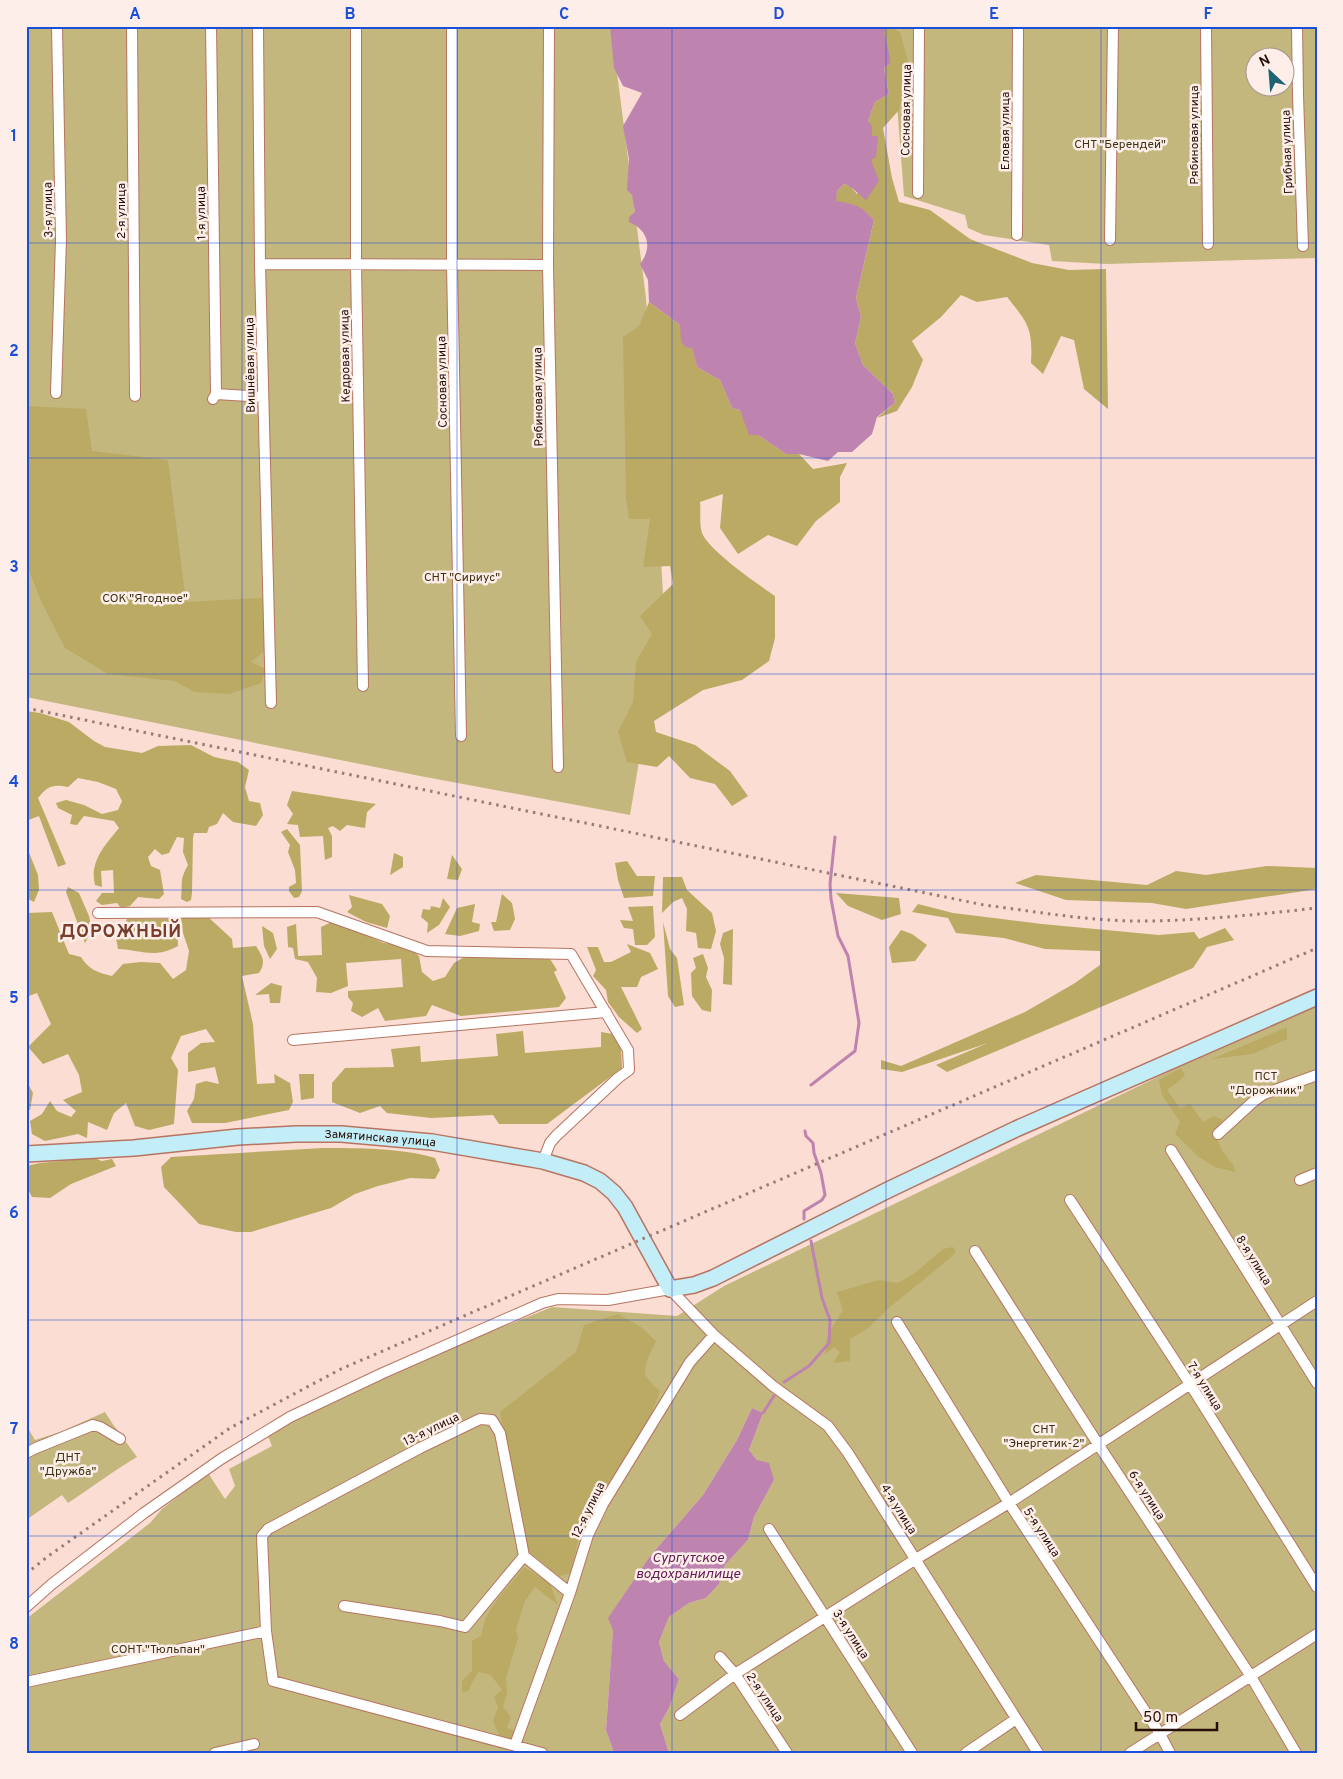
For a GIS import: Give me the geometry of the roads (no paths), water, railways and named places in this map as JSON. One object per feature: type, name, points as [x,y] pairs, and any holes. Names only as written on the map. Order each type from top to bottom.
[{"type":"street","name":"3-я улица","points":[[56,392],[61,240],[57,26]]},
{"type":"street","name":"2-я улица","points":[[132,26],[135,396]]},
{"type":"street","name":"1-я улица","points":[[211,26],[214,396],[263,397]]},
{"type":"street","name":"Вишнёвая улица","points":[[258,26],[260,264],[271,702]]},
{"type":"street","name":"Кедровая улица","points":[[356,26],[356,263],[363,686]]},
{"type":"street","name":"Сосновая улица","points":[[452,26],[452,264],[460,736]]},
{"type":"street","name":"Рябиновая улица","points":[[549,26],[548,265],[558,767]]},
{"type":"street","name":"Сосновая улица","points":[[918,193],[919,26]]},
{"type":"street","name":"Еловая улица","points":[[1017,235],[1018,26]]},
{"type":"street","points":[[1110,240],[1113,26]]},
{"type":"street","name":"Рябиновая улица","points":[[1206,26],[1208,244]]},
{"type":"street","name":"Грибная улица","points":[[1297,26],[1304,246]]},
{"type":"street","points":[[260,264],[548,265]]},
{"type":"street","points":[[98,913],[316,912],[427,951],[571,954],[628,1050],[629,1070],[556,1136],[550,1143],[543,1161]]},
{"type":"street","points":[[26,1607],[52,1584],[220,1459],[290,1417],[542,1303],[558,1299],[608,1300],[694,1285],[713,1278],[888,1190],[1016,1129],[1317,997]]},
{"type":"street","points":[[293,1040],[606,1012]]},
{"type":"street","points":[[1218,1134],[1264,1094],[1317,1075]]},
{"type":"street","name":"Замятинская улица","points":[[26,1154],[134,1148],[238,1137],[341,1134],[432,1142],[543,1161],[584,1173],[600,1181],[614,1192],[625,1207],[670,1289]]},
{"type":"street","name":"8-я улица","points":[[1171,1150],[1317,1383]]},
{"type":"street","points":[[1300,1180],[1317,1173]]},
{"type":"street","name":"7-я улица","points":[[1070,1200],[1190,1384],[1317,1587]]},
{"type":"street","name":"6-я улица","points":[[976,1251],[1098,1444],[1250,1675],[1296,1753]]},
{"type":"street","name":"4-я улица","points":[[670,1289],[714,1334],[773,1386],[828,1426],[848,1452],[1038,1753]]},
{"type":"street","points":[[680,1715],[735,1674],[916,1559],[1009,1503],[1317,1301]]},
{"type":"street","name":"5-я улица","points":[[897,1322],[1009,1503],[1160,1734],[1170,1753]]},
{"type":"street","name":"12-я улица","points":[[515,1745],[570,1593],[588,1535],[603,1504],[690,1362],[714,1334]]},
{"type":"street","name":"13-я улица","points":[[266,1631],[262,1536],[268,1529],[420,1448],[480,1419],[492,1420],[500,1433],[524,1556]]},
{"type":"street","points":[[26,1453],[93,1425],[100,1426],[120,1439]]},
{"type":"street","name":"3-я улица","points":[[769,1529],[912,1753]]},
{"type":"street","points":[[344,1606],[440,1621],[465,1627],[524,1556],[570,1593]]},
{"type":"street","points":[[26,1682],[266,1631],[273,1680],[542,1753]]},
{"type":"street","points":[[1130,1753],[1317,1634]]},
{"type":"street","name":"2-я улица","points":[[720,1657],[735,1674],[787,1753]]},
{"type":"street","points":[[966,1753],[1016,1719]]},
{"type":"street","points":[[215,1753],[254,1744]]},
{"type":"water","points":[[610,26],[887,26],[884,33],[890,56],[890,64],[884,68],[889,94],[875,102],[868,121],[872,126],[872,136],[878,136],[876,157],[871,160],[879,181],[866,200],[844,184],[837,191],[836,201],[857,206],[874,220],[856,298],[861,317],[855,343],[863,365],[893,394],[895,403],[877,417],[872,434],[852,452],[838,452],[828,461],[799,454],[786,454],[758,435],[749,435],[740,410],[732,408],[720,380],[697,367],[692,348],[685,347],[681,341],[680,325],[649,302],[648,280],[640,264],[646,251],[646,240],[641,230],[629,222],[629,217],[635,212],[632,195],[627,190],[629,159],[623,126],[642,93],[623,86],[614,68]]},
{"type":"water","name":"Сургутское водохранилище","points":[[752,1408],[763,1413],[749,1450],[757,1460],[769,1463],[774,1480],[754,1517],[748,1540],[725,1565],[719,1584],[706,1598],[689,1603],[669,1617],[659,1642],[664,1661],[679,1679],[669,1708],[660,1724],[669,1753],[614,1753],[606,1730],[613,1630],[608,1618],[651,1555],[703,1495],[737,1440]]},
{"type":"waterway","points":[[811,1085],[855,1051],[859,1023],[848,956],[838,936],[831,899],[830,884],[835,837]]},
{"type":"waterway","points":[[804,1219],[804,1211],[822,1200],[825,1195],[813,1143],[806,1136],[805,1131]]},
{"type":"waterway","points":[[784,1382],[809,1366],[829,1343],[830,1320],[822,1298],[811,1241]]},
{"type":"waterway","points":[[763,1413],[774,1396]]},
{"type":"railway","points":[[26,708],[984,905],[1067,916],[1129,921],[1213,918],[1317,908]]},
{"type":"railway","points":[[26,1574],[47,1557],[230,1428],[341,1369],[1317,948]]},
{"type":"district","name":"ДОРОЖНЫЙ","points":[[121,931]]},
{"type":"park label","name":"СНТ \"Берендей\"","points":[[1120,144]]},
{"type":"park label","name":"СНТ \"Сириус\"","points":[[462,577]]},
{"type":"park label","name":"СОК \"Ягодное\"","points":[[145,598]]},
{"type":"park label","name":"ПСТ \"Дорожник\"","points":[[1266,1083]]},
{"type":"park label","name":"СHТ \"Энергетик-2\"","points":[[1044,1436]]},
{"type":"park label","name":"ДНТ \"Дружба\"","points":[[68,1464]]},
{"type":"park label","name":"СОНТ \"Тюльпан\"","points":[[158,1649]]}]
